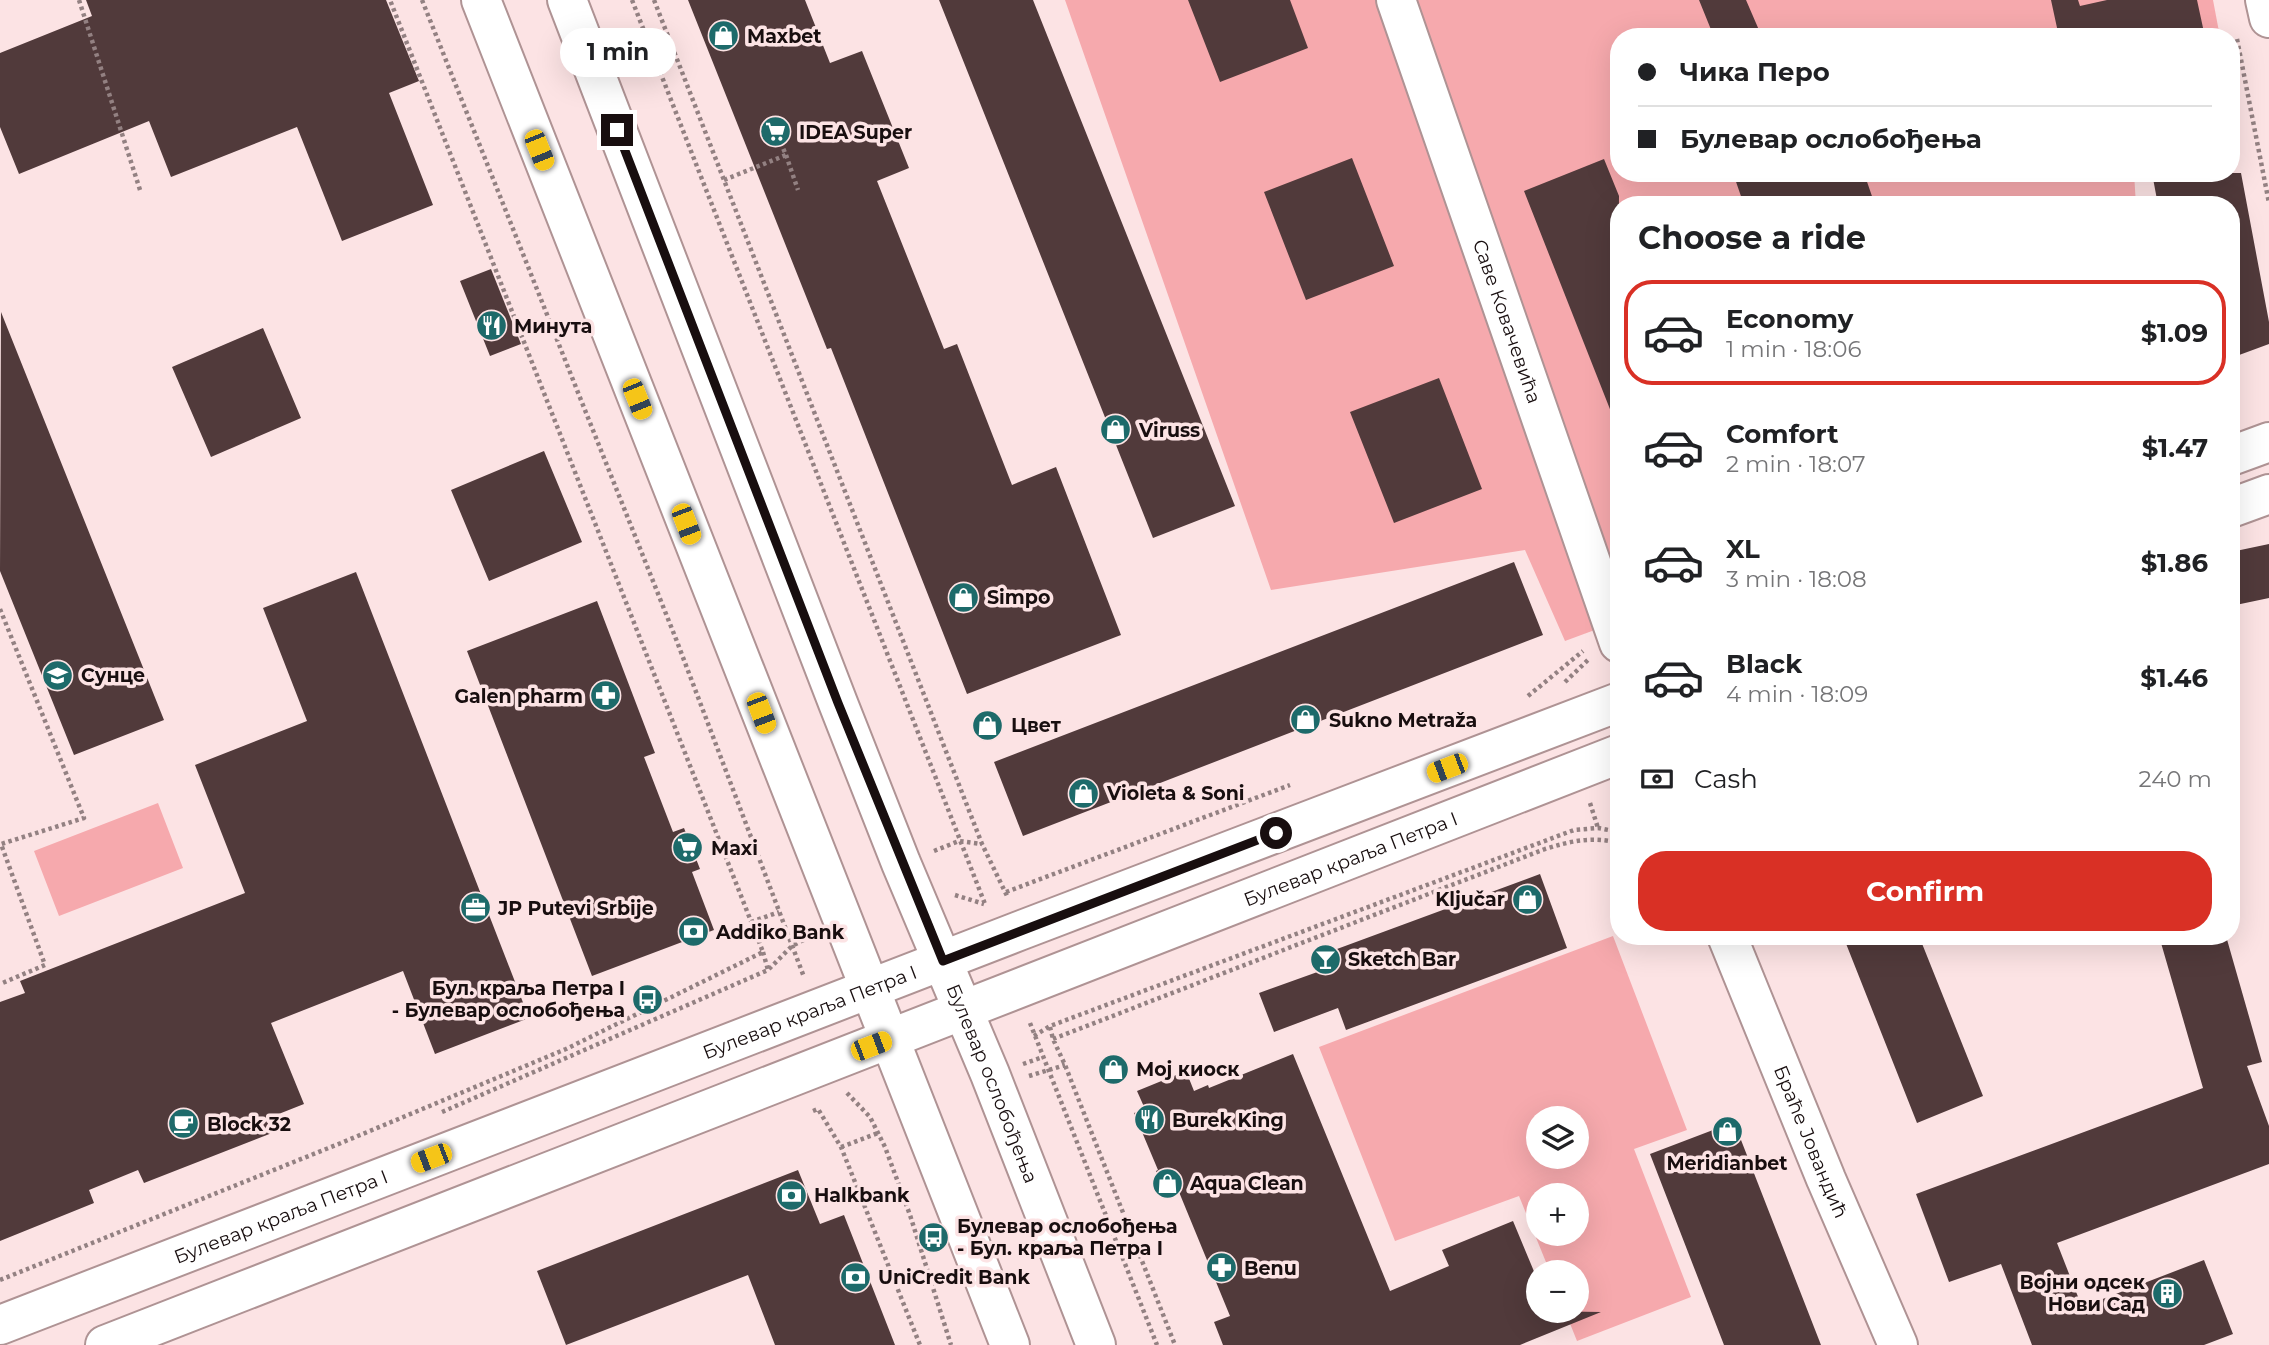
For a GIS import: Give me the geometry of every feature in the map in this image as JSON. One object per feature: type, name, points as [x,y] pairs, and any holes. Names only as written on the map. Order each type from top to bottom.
[{"type":"street","points":[[481,0],[1010,1345]]},
{"type":"street","name":"Булевар ослобођења","points":[[567,0],[833,690],[964,1010],[1096,1345]]},
{"type":"street","name":"Саве Ковачевића","points":[[1396,0],[1604,645]]},
{"type":"street","points":[[2252,22],[2265,0]]},
{"type":"street","points":[[2240,453],[2269,442]]},
{"type":"street","points":[[2240,505],[2269,494]]},
{"type":"street","name":"Булевар краља Петра I","points":[[0,1325],[1610,705]]},
{"type":"street","name":"Булевар краља Петра I","points":[[105,1345],[1610,758]]},
{"type":"street","name":"Браће Јовандић","points":[[1731,945],[1826,1179],[1899,1345]]},
{"type":"path","points":[[79,0],[141,193]]},
{"type":"path","points":[[390,0],[768,970]]},
{"type":"path","points":[[422,0],[676,639],[792,946],[768,970],[438,1113]]},
{"type":"path","points":[[632,0],[985,905]]},
{"type":"path","points":[[654,0],[982,844],[1006,892],[1294,783]]},
{"type":"path","points":[[2252,22],[2269,203]]},
{"type":"path","points":[[779,139],[799,190]]},
{"type":"path","points":[[724,180],[786,155]]},
{"type":"path","points":[[0,609],[84,818],[1,844],[45,964],[0,984]]},
{"type":"path","points":[[1517,700],[1530,695],[1570,660],[1604,645]]},
{"type":"path","points":[[1157,1345],[1034,1035],[1050,1026],[1574,831],[1598,828],[1610,830]]},
{"type":"path","points":[[1053,1039],[1545,849],[1577,840],[1610,841]]},
{"type":"path","points":[[928,854],[959,841],[982,844]]},
{"type":"path","points":[[751,922],[779,912]]},
{"type":"path","points":[[0,1280],[566,1049],[763,953]]},
{"type":"path","points":[[1050,1026],[1175,1345]]},
{"type":"path","points":[[1017,1066],[1043,1057]]},
{"type":"path","points":[[1021,1079],[1065,1065]]},
{"type":"path","points":[[844,1085],[847,1094],[870,1117],[885,1147],[911,1215],[951,1345]]},
{"type":"path","points":[[878,1133],[841,1147],[920,1345]]},
{"type":"shaded area","points":[[1065,0],[2213,0],[2218,28],[1610,28],[1610,182],[2135,182],[2135,196],[1610,196],[1610,624],[1565,641],[1525,550],[1271,590]]},
{"type":"shaded area","points":[[158,803],[183,868],[59,916],[34,851]]},
{"type":"shaded area","points":[[1610,937],[1610,945],[1616,945],[1687,1130],[1634,1149],[1691,1297],[1577,1341],[1570,1323],[1589,1323],[1589,1260],[1545,1260],[1539,1246],[1589,1246],[1589,1183],[1526,1183],[1526,1213],[1519,1196],[1395,1241],[1319,1047]]},
{"type":"building","points":[[86,0],[386,0],[419,81],[389,93],[433,205],[342,241],[297,127],[171,177],[149,121],[19,174],[0,127],[0,53],[92,16]]},
{"type":"building","points":[[688,0],[805,0],[830,63],[862,51],[909,168],[877,181],[944,349],[957,344],[1012,485],[1056,467],[1121,635],[967,694],[831,348],[827,349]]},
{"type":"building","points":[[939,0],[1033,0],[1235,506],[1153,538]]},
{"type":"building","points":[[1188,0],[1290,0],[1308,48],[1220,82]]},
{"type":"building","points":[[1699,0],[1746,0],[1758,28],[1710,28]]},
{"type":"building","points":[[2051,0],[2078,0],[2080,6],[2107,0],[2197,0],[2203,28],[2057,28]]},
{"type":"building","points":[[1352,158],[1394,266],[1306,300],[1264,192]]},
{"type":"building","points":[[1604,159],[1610,182],[1613,182],[1619,196],[1610,196],[1610,409],[1524,191]]},
{"type":"building","points":[[2241,173],[2269,322],[2269,344],[2240,355],[2240,196],[2156,196],[2154,182],[2240,182]]},
{"type":"building","points":[[1736,182],[1867,182],[1872,196],[1741,196]]},
{"type":"building","points":[[491,269],[521,344],[490,356],[460,281]]},
{"type":"building","points":[[1,312],[164,720],[74,755],[0,571]]},
{"type":"building","points":[[263,328],[301,418],[211,457],[172,367]]},
{"type":"building","points":[[1439,378],[1482,489],[1394,523],[1350,412]]},
{"type":"building","points":[[544,451],[582,542],[489,581],[451,490]]},
{"type":"building","points":[[2269,544],[2269,598],[2240,604],[2240,550]]},
{"type":"building","points":[[1514,562],[1543,635],[1023,836],[994,762]]},
{"type":"building","points":[[356,572],[529,1018],[435,1054],[403,971],[271,1023],[304,1104],[266,1119],[272,1133],[144,1183],[138,1170],[89,1190],[94,1203],[0,1241],[0,1002],[25,993],[20,981],[245,893],[195,765],[307,721],[263,608]]},
{"type":"building","points":[[597,601],[655,753],[644,757],[673,832],[684,828],[700,869],[692,872],[714,930],[592,976],[467,651]]},
{"type":"building","points":[[1540,874],[1567,948],[1346,1030],[1338,1008],[1274,1032],[1259,993],[1323,970],[1318,956]]},
{"type":"building","points":[[1847,945],[1923,945],[1983,1096],[1917,1123]]},
{"type":"building","points":[[2162,945],[2229,945],[2262,1062],[2247,1066],[2269,1126],[2269,1164],[2057,1243],[2082,1307],[2204,1260],[2233,1334],[2204,1345],[2032,1345],[2001,1264],[1949,1282],[1916,1194],[2203,1088]]},
{"type":"building","points":[[1293,1054],[1390,1291],[1449,1266],[1442,1250],[1513,1221],[1529,1260],[1526,1260],[1526,1323],[1574,1323],[1520,1345],[1223,1345],[1214,1322],[1230,1316],[1179,1192],[1167,1197],[1134,1113],[1145,1109],[1137,1091],[1186,1071],[1194,1091],[1208,1085],[1209,1088]]},
{"type":"building","points":[[1734,1122],[1821,1345],[1724,1345],[1650,1154]]},
{"type":"building","points":[[798,1170],[820,1224],[844,1215],[895,1345],[775,1345],[748,1275],[566,1345],[537,1271]]},
{"type":"place","name":"Maxbet","points":[[724,36]]},
{"type":"place","name":"IDEA Super","points":[[776,132]]},
{"type":"place","name":"Минута","points":[[491,326]]},
{"type":"place","name":"Viruss","points":[[1116,430]]},
{"type":"place","name":"Simpo","points":[[964,597]]},
{"type":"place","name":"Сунце","points":[[58,675]]},
{"type":"place","name":"Galen pharm","points":[[606,696]]},
{"type":"place","name":"Sukno Metraža","points":[[1306,720]]},
{"type":"place","name":"Цвет","points":[[988,725]]},
{"type":"place","name":"Violeta & Soni","points":[[1084,793]]},
{"type":"place","name":"Maxi","points":[[688,848]]},
{"type":"place","name":"Ključar","points":[[1528,899]]},
{"type":"place","name":"JP Putevi Srbije","points":[[475,908]]},
{"type":"place","name":"Addiko Bank","points":[[693,932]]},
{"type":"place","name":"Sketch Bar","points":[[1325,959]]},
{"type":"place","name":"Бул. краља Петра I - Булевар ослобођења","points":[[648,999]]},
{"type":"place","name":"Мој киоск","points":[[1113,1069]]},
{"type":"place","name":"Burek King","points":[[1149,1120]]},
{"type":"place","name":"Block 32","points":[[184,1124]]},
{"type":"place","name":"Meridianbet","points":[[1727,1132]]},
{"type":"place","name":"Aqua Clean","points":[[1167,1183]]},
{"type":"place","name":"Halkbank","points":[[791,1195]]},
{"type":"place","name":"Булевар ослобођења - Бул. краља Петра I","points":[[934,1237]]},
{"type":"place","name":"Benu","points":[[1221,1268]]},
{"type":"place","name":"UniCredit Bank","points":[[855,1277]]},
{"type":"place","name":"Војни одсек Нови Сад","points":[[2168,1293]]},
{"type":"route","points":[[617,130],[838,703],[943,961],[1276,833]]}]
